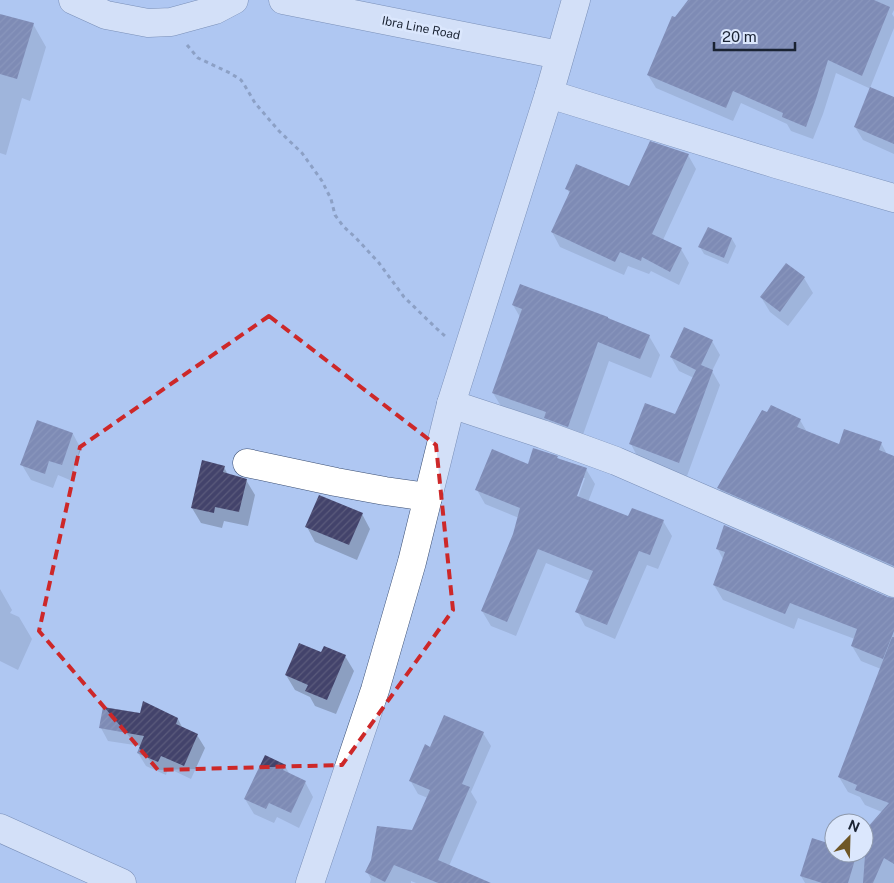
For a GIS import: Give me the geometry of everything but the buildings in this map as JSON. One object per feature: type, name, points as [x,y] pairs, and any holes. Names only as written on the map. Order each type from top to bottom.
[{"type":"street","points":[[73,0],[106,15],[148,23],[171,22],[215,10],[234,0]]},
{"type":"street","name":"Ibra Line Road","points":[[283,0],[559,55]]},
{"type":"street","points":[[310,883],[375,690],[412,562],[451,404],[549,94],[576,0]]},
{"type":"street","points":[[549,94],[776,164],[894,198]]},
{"type":"street","points":[[451,404],[616,461],[894,583]]},
{"type":"street","points":[[248,462],[336,482],[428,497]]},
{"type":"street","points":[[0,828],[122,883]]},
{"type":"path","points":[[171,22],[198,58],[241,80],[255,103],[302,153],[322,182],[331,199],[335,215],[343,226],[378,263],[404,296],[436,328],[467,353]]},
{"type":"highlighted area","points":[[269,316],[436,445],[453,610],[342,765],[158,770],[39,631],[80,447]]}]
